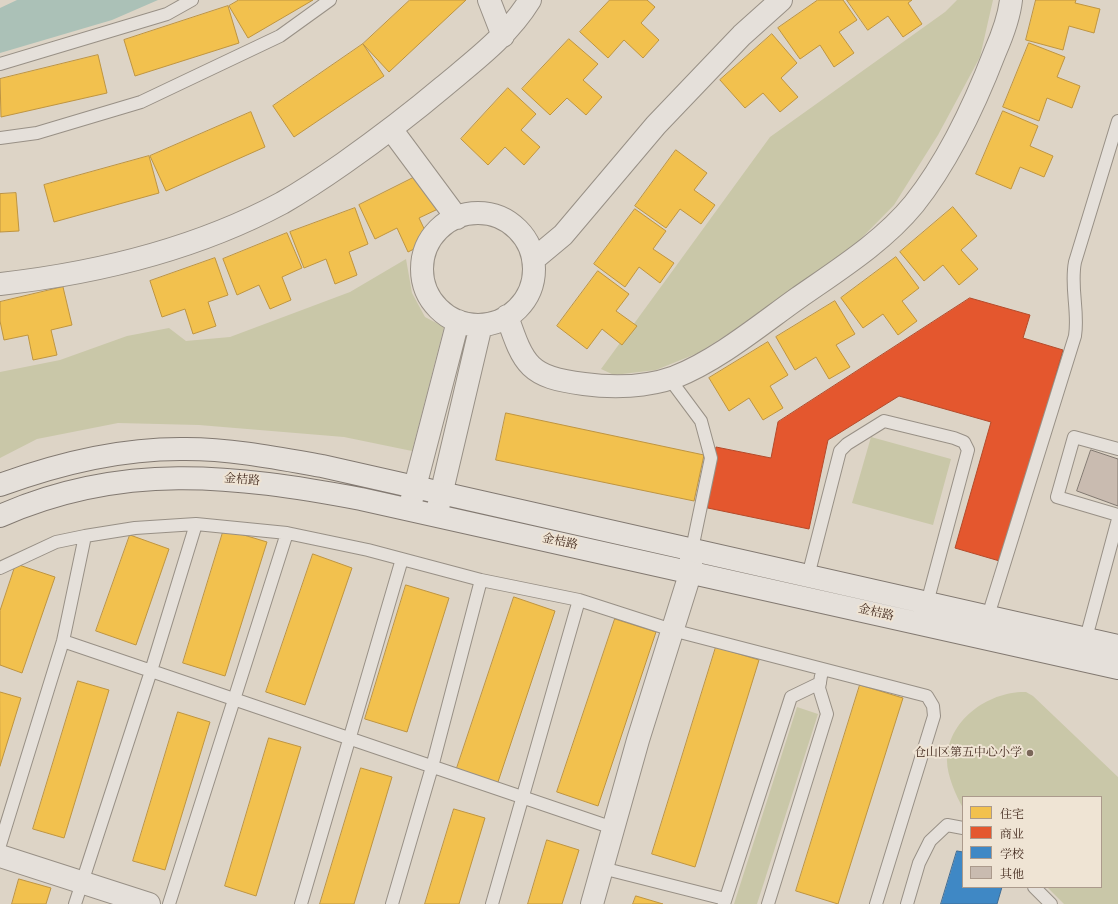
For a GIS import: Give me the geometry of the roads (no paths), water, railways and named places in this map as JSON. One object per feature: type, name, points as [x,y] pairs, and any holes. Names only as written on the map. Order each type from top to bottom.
[{"type":"street","points":[[489,0],[503,36]]},
{"type":"street","points":[[0,284],[37,280],[123,264],[207,237],[282,203],[312,185],[432,97],[503,36],[530,0]]},
{"type":"street","points":[[533,260],[563,235],[656,125],[737,40],[781,0]]},
{"type":"street","points":[[507,316],[523,358],[538,372],[550,378],[583,384],[621,387],[669,378],[693,368],[712,357],[771,317],[870,245],[899,221],[914,204],[932,178],[970,110],[1004,31],[1011,0]]},
{"type":"street","points":[[391,128],[457,218]]},
{"type":"street","points":[[485,213],[504,219],[519,230],[529,246],[533,260],[533,282],[526,299],[514,312],[498,321],[481,325],[458,321],[447,316],[434,304],[425,288],[422,270],[425,252],[434,234],[448,222],[466,214],[485,213]]},
{"type":"street","points":[[410,509],[458,321]]},
{"type":"street","points":[[436,515],[481,325]]},
{"type":"street","points":[[0,485],[73,461],[152,450],[186,448],[271,457],[322,466],[1118,646]]},
{"type":"street","name":"金桔路","points":[[0,516],[18,508],[93,487],[131,480],[209,477],[256,481],[325,492],[410,509],[1118,668]]},
{"type":"street","points":[[592,904],[613,828],[690,571],[692,550]]},
{"type":"street","points":[[0,856],[149,904]]},
{"type":"lane","points":[[0,64],[167,14],[192,0]]},
{"type":"lane","points":[[0,138],[37,133],[141,102],[280,36],[330,0]]},
{"type":"lane","points":[[988,616],[1076,336],[1077,324],[1072,277],[1075,262],[1118,121]]},
{"type":"lane","points":[[669,378],[701,421],[711,458],[692,550]]},
{"type":"lane","points":[[808,576],[840,451],[847,444],[884,421],[954,438],[964,442],[968,450],[927,603]]},
{"type":"lane","points":[[1118,449],[1074,437],[1057,497],[1118,515]]},
{"type":"lane","points":[[1086,638],[1118,519]]},
{"type":"lane","points":[[75,904],[151,671],[196,524]]},
{"type":"lane","points":[[0,568],[56,542],[135,528],[196,524],[287,533],[402,559],[481,580],[579,600],[672,630],[926,696],[933,706],[934,716],[876,904]]},
{"type":"lane","points":[[169,904],[287,533]]},
{"type":"lane","points":[[0,845],[63,641],[86,536]]},
{"type":"lane","points":[[301,904],[402,559]]},
{"type":"lane","points":[[392,904],[432,767],[481,580]]},
{"type":"lane","points":[[492,904],[524,798],[579,600]]},
{"type":"lane","points":[[63,641],[613,828]]},
{"type":"lane","points":[[768,904],[828,714],[819,688],[822,669]]},
{"type":"lane","points":[[602,868],[725,902],[791,697],[820,683]]},
{"type":"lane","points":[[907,904],[919,863],[930,841],[947,825],[962,828]]},
{"type":"lane","points":[[1035,888],[1051,904]]},
{"type":"place","name":"仓山区第五中心小学","points":[[1030,753]]}]
